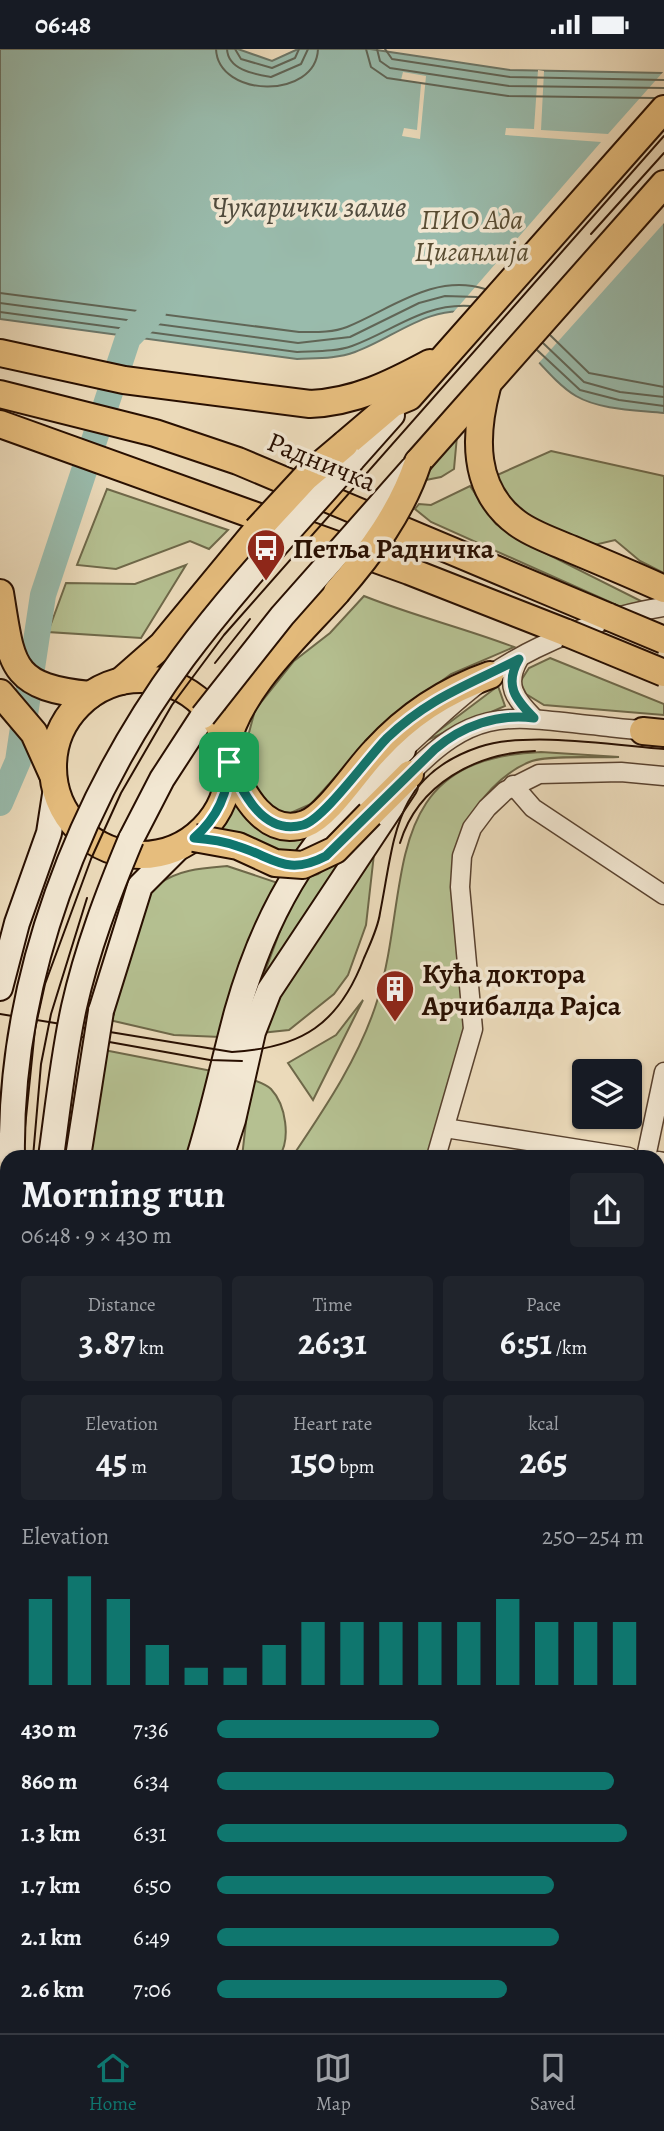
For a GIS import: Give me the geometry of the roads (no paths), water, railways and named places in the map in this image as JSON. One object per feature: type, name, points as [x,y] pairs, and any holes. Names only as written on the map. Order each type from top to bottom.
[{"type":"main road","points":[[12,1150],[17,1068],[36,966],[58,894],[82,835],[120,758],[160,691],[231,597],[664,109]]},
{"type":"main road","points":[[52,1150],[63,1067],[80,980],[106,900],[131,839],[177,754],[255,648],[664,184]]},
{"type":"main road","points":[[0,352],[124,380],[310,404],[327,404],[373,392],[447,355]]},
{"type":"main road","points":[[488,382],[478,425],[478,454],[486,485],[505,512],[534,533],[664,589]]},
{"type":"main road","name":"Радничка","points":[[0,394],[155,433],[238,461],[664,640]]},
{"type":"main road","points":[[0,988],[17,923],[49,833],[55,783],[54,756],[59,736],[74,709],[90,695],[121,681],[162,645],[222,570],[306,477],[392,404],[409,397]]},
{"type":"main road","points":[[0,424],[217,500],[664,673]]},
{"type":"main road","points":[[79,1150],[97,1027],[121,940],[140,886],[209,823],[221,804],[227,784],[227,754],[234,722],[254,690],[371,552],[408,492],[418,461]]},
{"type":"main road","points":[[0,593],[9,648],[20,671],[39,686],[90,695]]},
{"type":"main road","points":[[0,693],[34,733],[76,826],[104,847],[139,855],[167,851],[187,842],[238,846],[275,863],[303,865],[326,856],[370,814],[400,754],[437,698],[490,674]]},
{"type":"main road","points":[[121,681],[151,680],[180,688],[209,712],[242,792],[255,809],[272,821],[298,826],[317,816],[400,754]]},
{"type":"main road","points":[[223,1150],[233,1120],[247,1052],[269,991],[287,960],[390,812],[400,754]]},
{"type":"main road","points":[[201,1150],[243,993],[279,904],[321,835],[400,754]]},
{"type":"main road","points":[[233,1120],[237,1140],[235,1150]]},
{"type":"street","points":[[490,674],[565,636],[617,617],[664,607]]},
{"type":"street","points":[[525,656],[511,678],[512,691],[527,717]]},
{"type":"street","points":[[400,754],[435,749],[464,730],[490,720],[527,717],[657,731]]},
{"type":"street","points":[[438,1150],[474,1022],[462,911],[462,856],[467,838],[478,818],[513,785],[539,774],[621,772],[664,776]]},
{"type":"street","points":[[513,785],[533,809],[664,895]]},
{"type":"street","points":[[647,1150],[664,1072]]},
{"type":"street","points":[[445,1128],[585,1150]]},
{"type":"water","name":"Чукарички залив","points":[[0,49],[238,49],[272,61],[298,49],[370,49],[510,70],[664,73],[664,413],[607,407],[576,396],[551,376],[502,326],[473,313],[441,313],[348,354],[297,359],[0,319]]},
{"type":"waterway","points":[[0,803],[18,761],[43,595],[128,338],[153,312]]},
{"type":"tram line","points":[[23,1150],[35,1029],[45,984],[91,859],[121,793],[172,705],[224,635],[664,136]]},
{"type":"tram line","points":[[591,234],[664,153]]},
{"type":"tram line","points":[[215,663],[250,619]]},
{"type":"tram line","points":[[0,1014],[232,1052],[257,1050],[298,1038],[330,1016],[354,981],[378,924],[395,835],[403,813],[414,792],[429,775],[451,759],[498,742],[570,741],[664,749]]},
{"type":"tram line","points":[[400,843],[420,804],[435,788],[452,776],[471,765],[492,758],[535,751]]},
{"type":"tram line","points":[[34,1150],[41,1064],[51,1014],[87,898]]},
{"type":"tram line","points":[[59,1033],[210,1060],[242,1061]]},
{"type":"place","name":"Петља Радничка","points":[[266,582]]},
{"type":"place","name":"Кућа доктора Арчибалда Рајса","points":[[395,1023]]},
{"type":"park label","name":"ПИО Ада Циганлија","points":[[472,235]]}]
